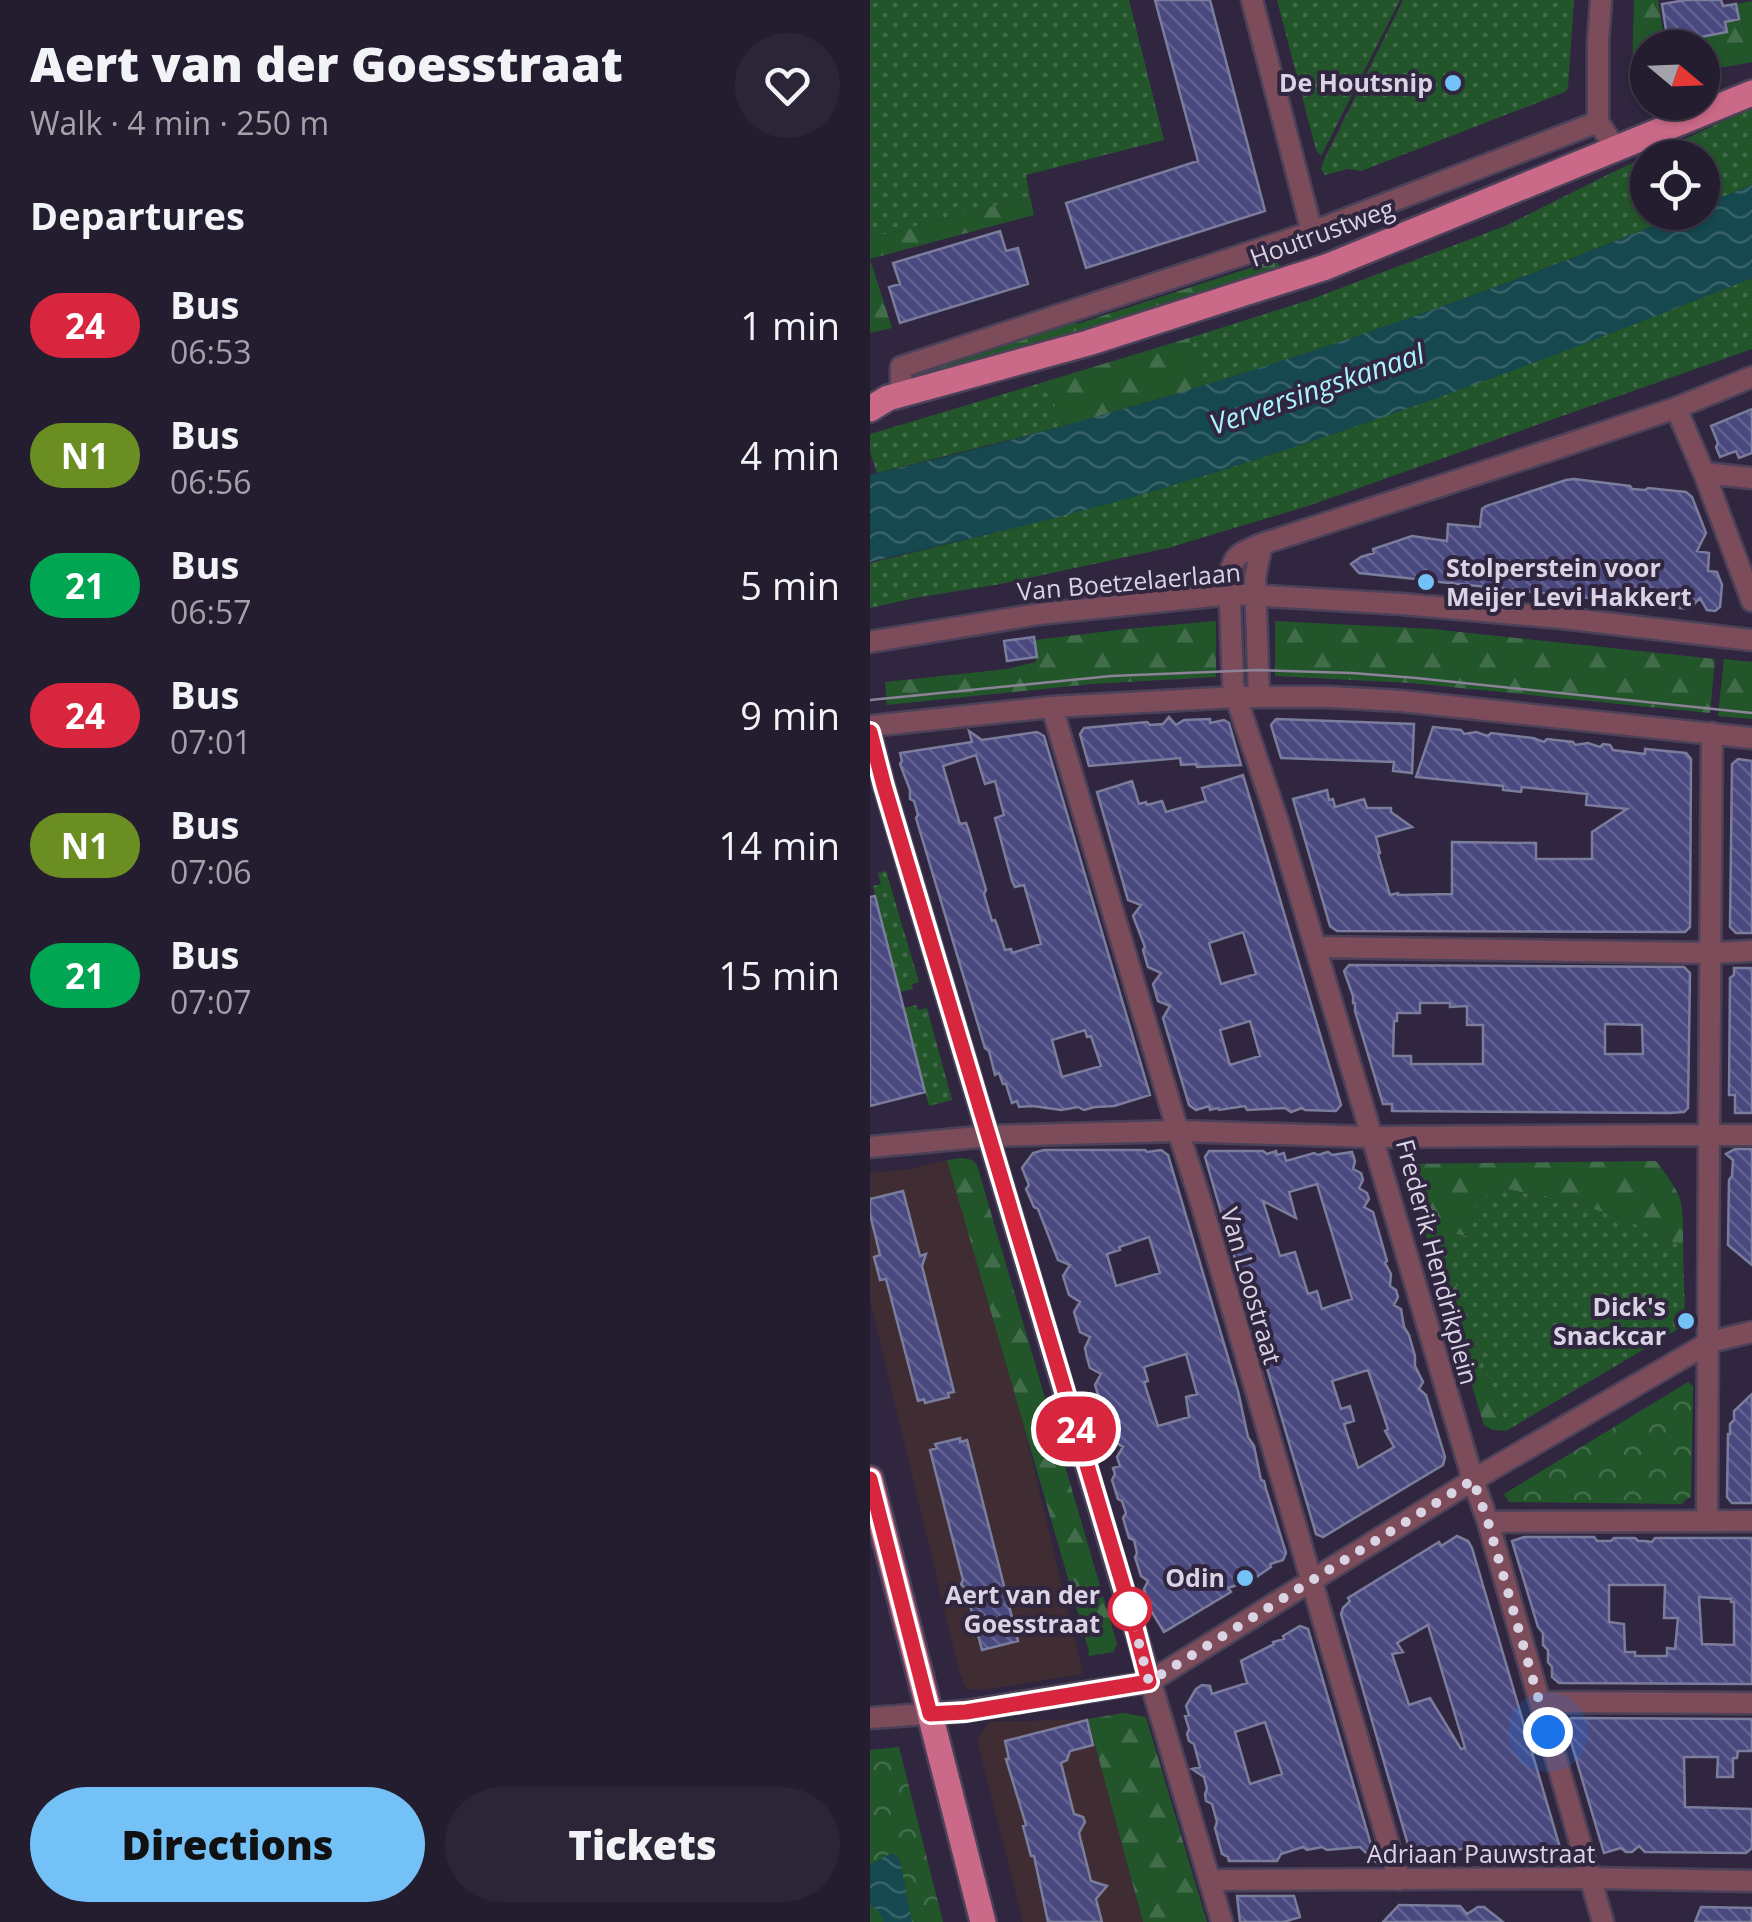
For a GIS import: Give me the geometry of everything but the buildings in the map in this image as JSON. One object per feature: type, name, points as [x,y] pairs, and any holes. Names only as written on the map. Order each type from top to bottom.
[{"type":"main road","name":"Houtrustweg","points":[[882,400],[1088,343],[1326,268],[1752,94]]},
{"type":"main road","points":[[870,1479],[982,1922]]},
{"type":"street","points":[[1252,0],[1312,232]]},
{"type":"street","points":[[1601,0],[1598,122],[1617,150]]},
{"type":"street","name":"Houtrustweg","points":[[882,400],[901,367],[1312,232],[1598,122]]},
{"type":"street","points":[[870,1147],[989,1136],[1178,1131],[1372,1138],[1236,697],[1230,576],[1234,558],[1262,544],[1676,408],[1752,377]]},
{"type":"street","points":[[1676,408],[1752,601]]},
{"type":"street","points":[[1704,473],[1752,478]]},
{"type":"street","points":[[1259,697],[1255,577],[1262,544]]},
{"type":"street","name":"Van Boetzelaerlaan","points":[[870,642],[1040,614],[1232,594],[1473,610],[1752,640]]},
{"type":"street","points":[[1222,1922],[870,729],[1052,707],[1259,697],[1401,701],[1752,738]]},
{"type":"street","name":"Van Loostraat","points":[[1052,707],[1202,1202],[1399,1880]]},
{"type":"street","points":[[1707,1521],[1712,733]]},
{"type":"street","points":[[1315,946],[1752,951]]},
{"type":"street","name":"Frederik Hendrikplein","points":[[1603,1922],[1372,1138],[1752,1135]]},
{"type":"street","points":[[870,1718],[966,1712],[1149,1682],[1473,1480],[1710,1342],[1752,1332]]},
{"type":"street","points":[[1488,1522],[1752,1521]]},
{"type":"street","points":[[1540,1702],[1752,1703]]},
{"type":"street","name":"Adriaan Pauwstraat","points":[[1210,1880],[1752,1880]]},
{"type":"shaded area","points":[[947,1160],[1023,1423],[1083,1674],[981,1690],[966,1689],[959,1670],[870,1300],[870,1173]]},
{"type":"shaded area","points":[[1088,1719],[1143,1922],[1023,1922],[977,1739],[989,1722]]},
{"type":"green space","points":[[870,0],[1129,0],[1164,140],[1026,175],[1030,197],[870,238]]},
{"type":"green space","points":[[1277,0],[1400,0],[1321,156],[1316,150]]},
{"type":"green space","points":[[1403,0],[1574,0],[1568,88],[1361,171],[1348,169],[1325,175],[1321,169],[1323,162]]},
{"type":"green space","points":[[1634,0],[1658,0],[1663,30],[1633,30]]},
{"type":"green space","points":[[1752,1],[1752,62],[1720,68],[1720,34],[1726,33],[1725,22],[1736,4]]},
{"type":"green space","points":[[1752,108],[1752,185],[1720,198],[1720,140],[1682,140]]},
{"type":"green space","points":[[1630,164],[1630,230],[1642,230],[1446,305],[1203,386],[1189,338],[1309,300],[1505,226]]},
{"type":"green space","points":[[1030,197],[1034,215],[870,259],[870,238]]},
{"type":"green space","points":[[870,259],[892,328],[870,333]]},
{"type":"green space","points":[[1277,259],[1281,272],[1056,342],[915,378],[913,368],[1075,319],[1077,324]]},
{"type":"green space","points":[[1752,278],[1752,349],[1308,506],[1168,548],[870,608],[870,563],[1217,472],[1510,370]]},
{"type":"green space","points":[[1189,338],[1203,386],[1065,426],[1047,381]]},
{"type":"green space","points":[[1047,381],[1065,426],[877,473],[870,452],[870,434]]},
{"type":"green space","points":[[1216,621],[1216,677],[1092,684],[887,705],[885,682],[1007,669],[1036,662],[1035,640]]},
{"type":"green space","points":[[1275,621],[1432,629],[1715,659],[1710,713],[1410,683],[1275,676]]},
{"type":"green space","points":[[1724,659],[1752,662],[1752,719],[1718,716]]},
{"type":"green space","points":[[886,871],[919,982],[912,984],[913,989],[900,992],[873,886],[881,884],[878,873]]},
{"type":"green space","points":[[916,1005],[918,1010],[927,1008],[952,1100],[929,1106],[904,1008]]},
{"type":"green space","points":[[963,1158],[977,1165],[1117,1644],[1113,1652],[1088,1656],[947,1160]]},
{"type":"green space","points":[[1656,1161],[1680,1201],[1683,1247],[1633,1223],[1560,1197],[1503,1188],[1478,1200],[1467,1236],[1450,1233],[1444,1251],[1506,1431],[1484,1425],[1404,1164]]},
{"type":"green space","points":[[1502,1188],[1560,1197],[1633,1223],[1683,1247],[1685,1325],[1506,1431],[1444,1251],[1450,1233],[1467,1236],[1478,1200]]},
{"type":"green space","points":[[1688,1382],[1693,1386],[1691,1497],[1682,1504],[1509,1502],[1504,1494]]},
{"type":"green space","points":[[1124,1713],[1146,1717],[1207,1922],[1143,1922],[1088,1719]]},
{"type":"green space","points":[[899,1747],[943,1922],[870,1922],[870,1750]]},
{"type":"water","name":"Verversingskanaal","points":[[1752,185],[1752,278],[1529,365],[1226,469],[1115,502],[870,562],[870,475],[1078,422],[1283,361],[1485,291],[1643,230],[1720,230],[1720,198]]},
{"type":"water","points":[[892,1853],[899,1858],[912,1922],[884,1922],[870,1904],[870,1864]]},
{"type":"tram line","points":[[870,700],[1111,676],[1258,670],[1416,678],[1752,713]]},
{"type":"bus line","name":"24","points":[[870,732],[1149,1682],[966,1712],[930,1714],[870,1479]]},
{"type":"place","name":"De Houtsnip","points":[[1453,83]]},
{"type":"place","name":"Stolperstein voor Meijer Levi Hakkert","points":[[1426,582]]},
{"type":"place","name":"Dick's Snackcar","points":[[1686,1321]]},
{"type":"place","name":"Odin","points":[[1245,1578]]},
{"type":"place","name":"Aert van der Goesstraat","points":[[1130,1609]]},
{"type":"route","points":[[1130,1609],[1149,1682],[1473,1480],[1548,1732]]}]
